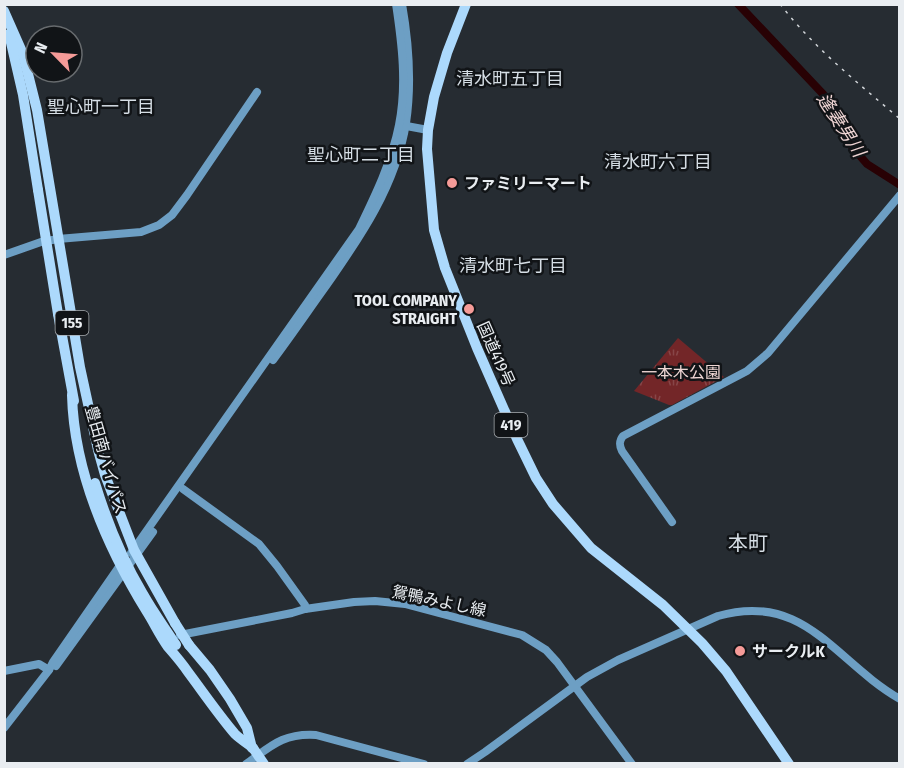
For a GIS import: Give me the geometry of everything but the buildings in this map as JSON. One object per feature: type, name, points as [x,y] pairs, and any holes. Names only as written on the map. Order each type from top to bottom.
[{"type":"highway","name":"国道419号","points":[[466,4],[442,68],[434,97],[427,148],[434,230],[477,348],[517,440],[536,478],[553,504],[591,548],[651,594],[689,629],[726,671],[789,764]]},
{"type":"highway","name":"155","points":[[4,11],[17,39],[37,110],[80,367],[105,475],[135,553],[189,645],[230,699],[247,729],[252,748]]},
{"type":"highway","name":"豊田南バイパス","points":[[4,17],[23,95],[72,394],[94,483],[107,522],[143,595],[264,764]]},
{"type":"highway","name":"豊田南バイパス","points":[[4,36],[27,122]]},
{"type":"highway","name":"155","points":[[72,394],[72,413],[93,501],[122,568],[168,646],[236,735],[252,748]]},
{"type":"street","points":[[396,4],[403,66],[403,125]]},
{"type":"street","points":[[4,728],[49,670],[57,665],[359,229],[372,203],[403,125],[410,76],[402,4]]},
{"type":"street","points":[[4,255],[41,242],[141,232],[163,223],[187,195],[258,92]]},
{"type":"street","points":[[403,125],[428,130]]},
{"type":"street","points":[[672,522],[622,451],[620,443],[623,436],[747,371],[756,364],[768,353],[900,195]]},
{"type":"street","points":[[182,487],[259,544],[305,605],[305,609]]},
{"type":"street","name":"鴛鴨みよし線","points":[[158,609],[172,631],[179,635],[305,609],[365,601],[405,604],[507,630],[531,640],[546,650],[632,764]]},
{"type":"street","points":[[467,764],[574,686],[618,660],[730,612],[757,610],[780,614],[809,628],[882,688],[900,699]]},
{"type":"street","points":[[4,671],[39,664],[49,670]]},
{"type":"street","points":[[246,764],[279,741],[294,735],[305,734],[424,764]]},
{"type":"green space","name":"一本木公園","points":[[678,338],[724,377],[672,405],[634,391]]},
{"type":"waterway","name":"逢妻男川","points":[[738,4],[823,94],[837,115],[848,142],[867,164],[900,185]]},
{"type":"railway","points":[[780,4],[822,50],[900,119]]},
{"type":"place","name":"ファミリーマート","points":[[452,183]]},
{"type":"place","name":"TOOL COMPANY STRAIGHT","points":[[469,309]]},
{"type":"place","name":"サークルK","points":[[740,651]]},
{"type":"district","name":"清水町五丁目","points":[[510,79]]},
{"type":"district","name":"聖心町一丁目","points":[[101,107]]},
{"type":"district","name":"聖心町二丁目","points":[[361,155]]},
{"type":"district","name":"清水町六丁目","points":[[658,162]]},
{"type":"district","name":"清水町七丁目","points":[[513,266]]},
{"type":"district","name":"本町","points":[[748,543]]}]
